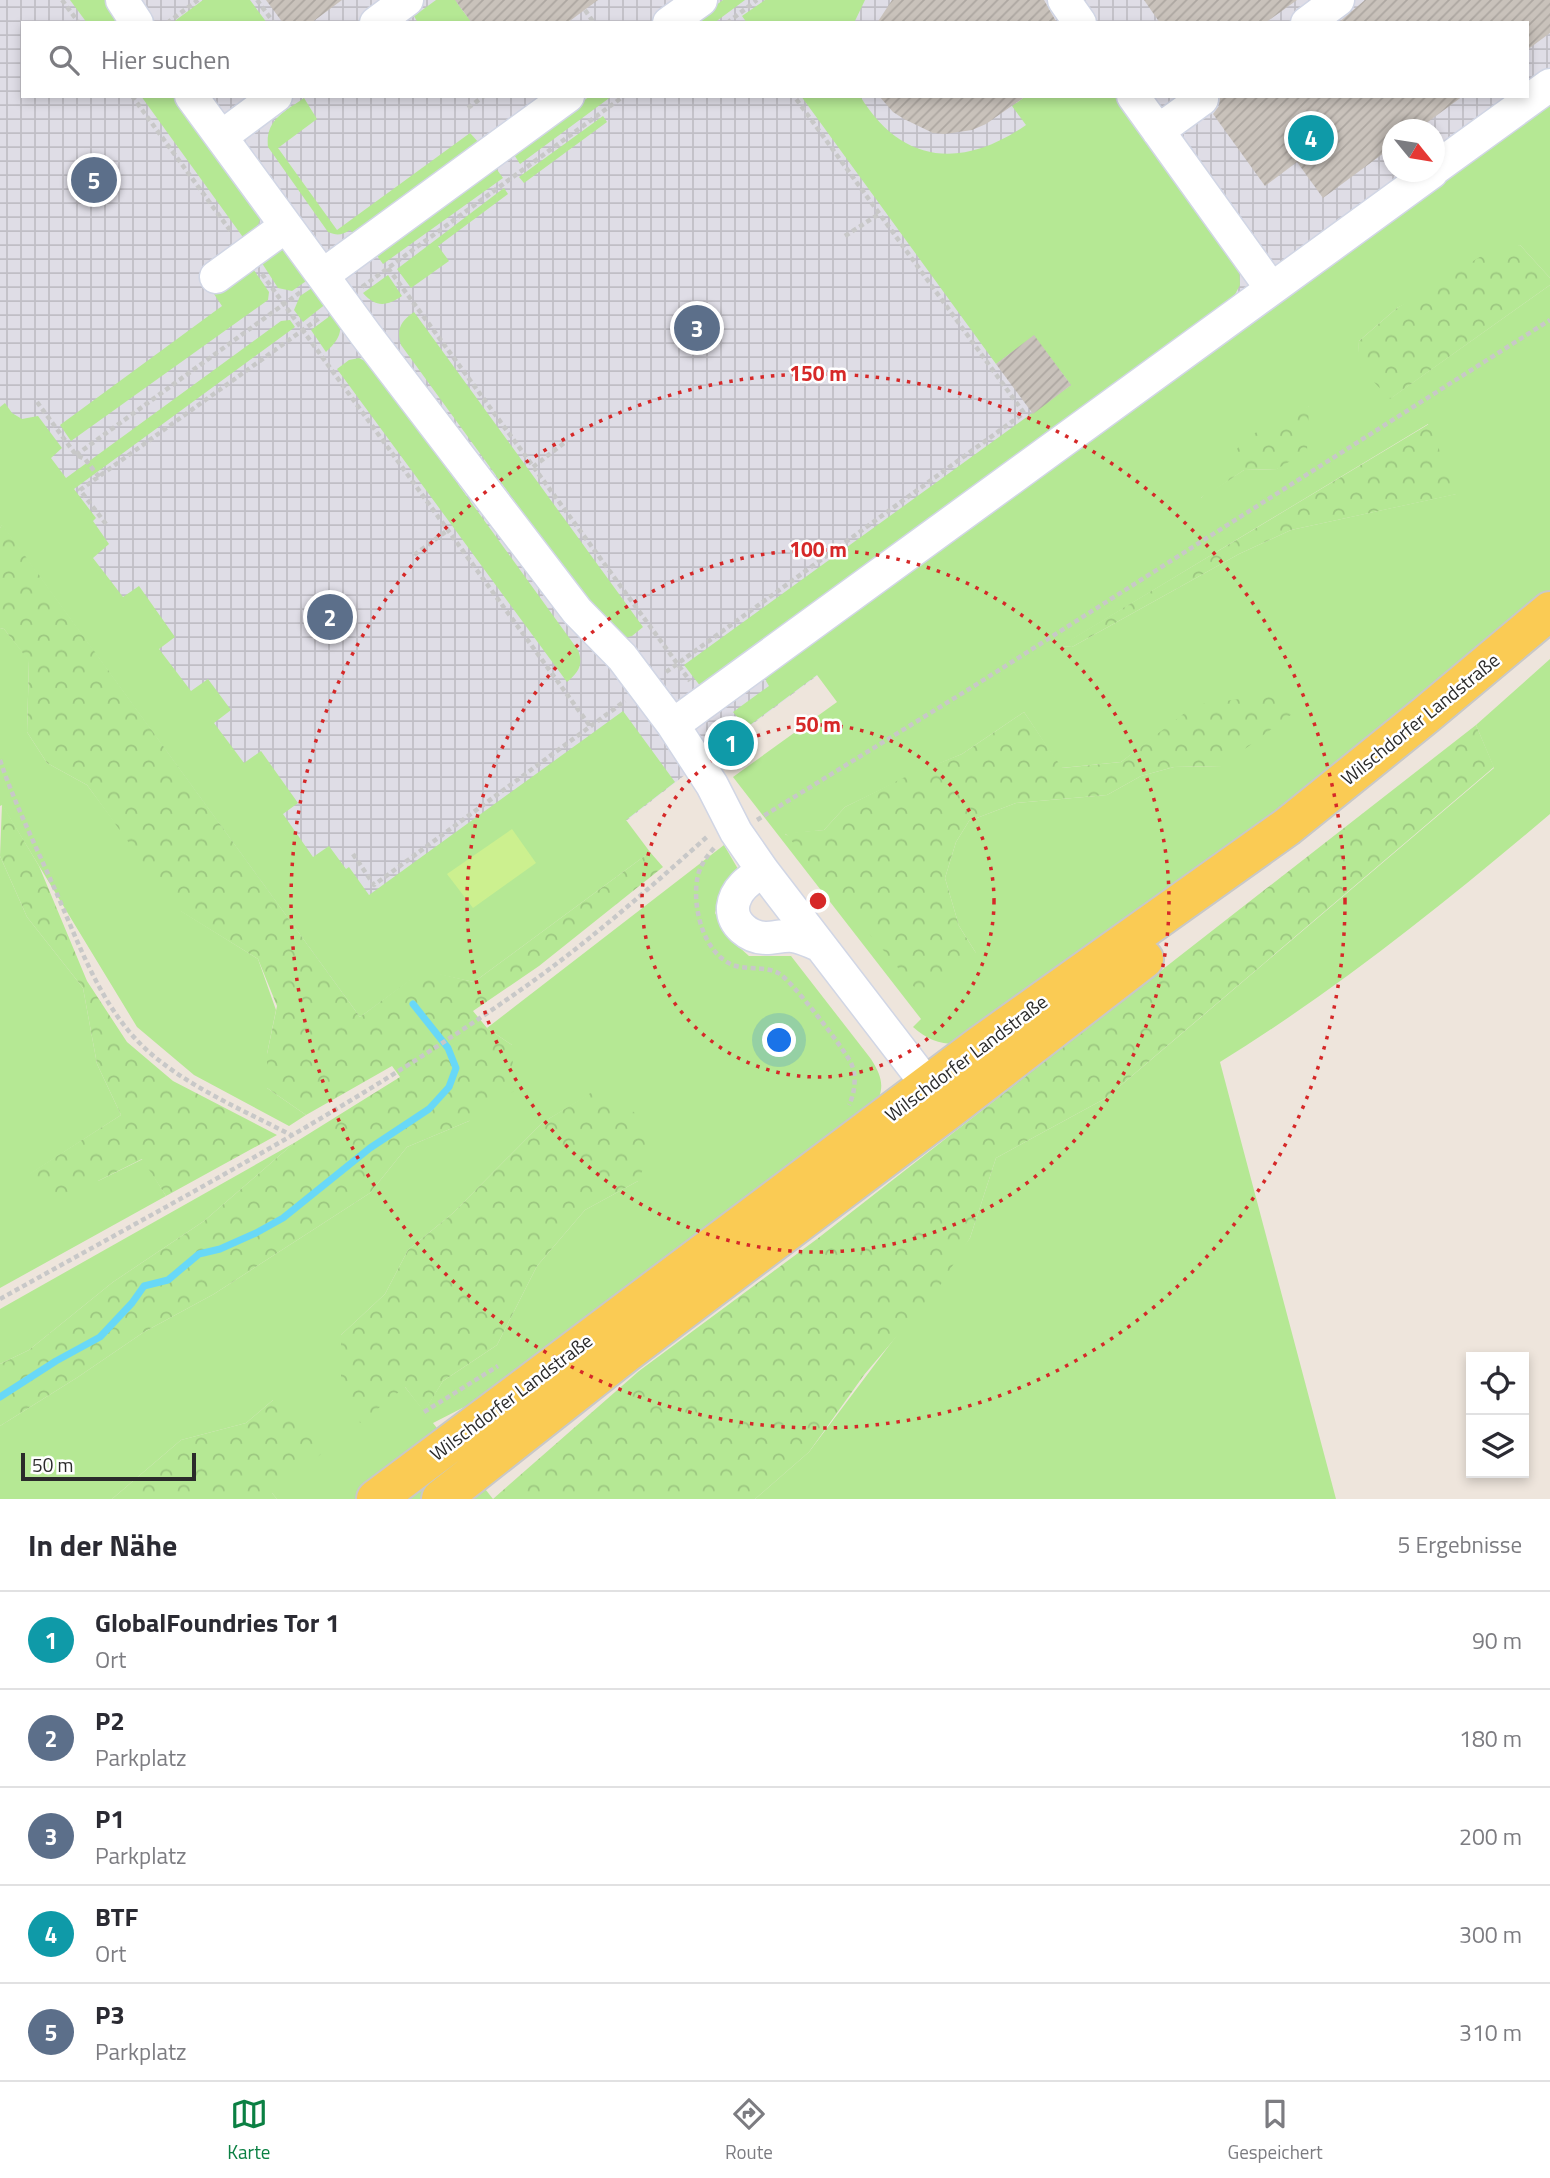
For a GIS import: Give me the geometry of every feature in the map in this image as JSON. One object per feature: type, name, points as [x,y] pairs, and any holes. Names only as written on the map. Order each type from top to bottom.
[{"type":"main road","name":"Wilschdorfer Landstraße","points":[[441,1499],[626,1353],[938,1099],[982,1044],[1287,827],[1550,611]]},
{"type":"main road","name":"Wilschdorfer Landstraße","points":[[376,1499],[1328,819],[1550,636]]},
{"type":"lane","points":[[122,0],[136,21]]},
{"type":"lane","points":[[379,21],[407,0]]},
{"type":"lane","points":[[672,21],[701,0]]},
{"type":"lane","points":[[1064,0],[1079,21]]},
{"type":"lane","points":[[1310,21],[1338,0]]},
{"type":"lane","points":[[1445,161],[1550,85]]},
{"type":"lane","points":[[192,98],[577,611],[622,657],[636,693],[697,795],[736,832]]},
{"type":"lane","points":[[220,137],[273,98]]},
{"type":"lane","points":[[323,275],[565,98]]},
{"type":"lane","points":[[1134,98],[1271,288]]},
{"type":"lane","points":[[1158,131],[1202,99]]},
{"type":"lane","points":[[673,725],[1417,182]]},
{"type":"lane","points":[[216,277],[286,226]]},
{"type":"lane","points":[[636,693],[673,725],[712,785],[736,832],[938,1099]]},
{"type":"lane","points":[[764,871],[747,881],[736,894],[733,909],[736,923],[758,936],[796,936],[819,945]]},
{"type":"path","points":[[62,0],[78,21]]},
{"type":"path","points":[[170,21],[198,0]]},
{"type":"path","points":[[257,0],[273,21]]},
{"type":"path","points":[[730,21],[757,0]]},
{"type":"path","points":[[585,10],[593,21]]},
{"type":"path","points":[[736,16],[739,21]]},
{"type":"path","points":[[133,98],[590,726]]},
{"type":"path","points":[[468,108],[481,98]]},
{"type":"path","points":[[353,854],[374,886],[590,726],[1024,413],[795,98]]},
{"type":"path","points":[[845,236],[879,214]]},
{"type":"path","points":[[388,268],[705,701]]},
{"type":"path","points":[[76,455],[323,275]]},
{"type":"path","points":[[847,1110],[853,1097],[852,1064],[793,984],[779,973],[758,967],[736,966],[723,959],[710,946],[700,921],[695,895],[698,874],[705,859],[736,832],[986,678],[1550,320]]},
{"type":"path","points":[[37,402],[76,455],[85,458],[99,477]]},
{"type":"path","points":[[533,467],[564,443]]},
{"type":"path","points":[[414,555],[449,530]]},
{"type":"path","points":[[0,760],[86,960],[128,1030],[147,1050],[188,1081],[291,1135]]},
{"type":"path","points":[[0,1299],[291,1135],[450,1036],[530,983],[646,891],[713,832],[736,832]]},
{"type":"path","points":[[425,1412],[508,1361]]},
{"type":"shaded area","points":[[0,0],[1550,0],[1550,127],[742,732],[748,741],[721,762],[713,753],[626,821],[360,1017],[0,522]]},
{"type":"green space","points":[[70,0],[106,0],[122,21],[86,21]]},
{"type":"green space","points":[[203,0],[250,0],[266,21],[175,21]]},
{"type":"green space","points":[[436,0],[459,0],[457,3],[470,21],[417,21],[414,16]]},
{"type":"green space","points":[[723,0],[745,0],[717,21],[695,21]]},
{"type":"green space","points":[[765,0],[865,0],[855,21],[746,21],[742,16]]},
{"type":"green space","points":[[142,98],[177,98],[261,217],[256,230],[245,240]]},
{"type":"green space","points":[[304,98],[317,119],[278,148],[337,230],[470,133],[480,144],[356,236],[350,230],[334,234],[328,232],[268,147],[273,123]]},
{"type":"green space","points":[[587,98],[609,98],[520,164],[513,153]]},
{"type":"green space","points":[[802,98],[861,98],[877,119],[895,136],[914,147],[935,153],[957,153],[979,149],[1026,125],[1012,106],[1023,98],[1119,98],[1239,266],[1240,285],[1231,302],[701,687],[684,665],[1071,385],[1034,336],[996,364]]},
{"type":"green space","points":[[1550,99],[1550,278],[1520,245],[1397,308],[1359,341],[1358,364],[1391,398],[1550,285],[1550,600],[1307,796],[956,1044],[938,1042],[913,1027],[921,1019],[733,777],[837,702],[817,675],[746,728],[733,712],[769,686],[766,681],[769,668],[1436,182],[1445,182],[1445,175]],"holes":[[[1309,406],[1277,469],[1244,470],[1201,498]],[[1428,424],[1456,494],[1291,530],[1239,554],[1072,647],[1061,646]],[[1024,712],[1061,768],[1121,762],[1152,739],[1222,766],[1174,767],[1141,776],[1107,795],[1016,803],[969,821],[956,842],[945,878],[959,926],[976,953],[785,834],[824,830],[845,807],[962,754]]]},
{"type":"green space","points":[[603,116],[607,122],[524,183],[519,177]]},
{"type":"green space","points":[[495,167],[503,178],[383,264],[375,253]]},
{"type":"green space","points":[[504,188],[508,194],[438,246],[449,261],[411,288],[397,269]]},
{"type":"green space","points":[[1520,245],[1550,278],[1550,285],[1390,399],[1357,364],[1359,341],[1397,308],[1483,255]]},
{"type":"green space","points":[[277,248],[284,249],[309,279],[292,291],[278,288],[258,257]]},
{"type":"green space","points":[[249,263],[269,292],[268,300],[71,441],[60,425],[222,306],[212,291]]},
{"type":"green space","points":[[388,275],[402,296],[382,304],[372,301],[363,293]]},
{"type":"green space","points":[[315,286],[327,303],[303,322],[294,310],[300,296]]},
{"type":"green space","points":[[414,312],[643,627],[632,636],[624,638],[607,628],[401,345],[401,326]]},
{"type":"green space","points":[[334,313],[340,324],[339,334],[326,352],[311,330]]},
{"type":"green space","points":[[290,320],[295,327],[74,489],[96,518],[93,521],[109,544],[93,558],[123,597],[139,586],[175,637],[159,649],[191,691],[208,679],[231,710],[214,723],[244,763],[261,751],[298,803],[283,814],[313,857],[329,846],[346,869],[349,867],[369,895],[623,711],[675,782],[626,820],[650,852],[474,982],[423,971],[360,1017],[2,525],[0,528],[0,407],[5,403],[12,413],[22,419],[38,416],[62,448],[51,458],[66,478],[281,321]]},
{"type":"green space","points":[[359,358],[371,364],[578,650],[579,668],[567,682],[337,369],[349,360]]},
{"type":"green space","points":[[1309,406],[1307,451],[1277,469],[1244,470],[1200,500],[1245,438]]},
{"type":"green space","points":[[1429,424],[1457,494],[1291,530],[1239,554],[1072,647],[1060,646]]},
{"type":"green space","points":[[2,524],[360,1017],[423,970],[474,982],[650,852],[663,867],[539,966],[473,1011],[487,1028],[512,1045],[514,1091],[469,1121],[407,1147],[370,1193],[214,1294],[144,1332],[0,1426],[0,1364],[29,1350],[113,1282],[204,1221],[294,1143],[400,1077],[392,1066],[306,1115],[267,1088],[267,1054],[277,1006],[258,959],[177,909],[87,785],[47,763],[27,732],[29,661],[4,629],[0,628]]},
{"type":"green space","points":[[0,628],[4,629],[29,660],[27,732],[47,763],[87,785],[181,911],[258,959],[276,1010],[267,1054],[267,1088],[306,1115],[289,1126],[194,1075],[137,1027],[2,805],[0,806]]},
{"type":"green space","points":[[1550,659],[1550,814],[1471,880],[1349,975],[1220,1062],[1336,1499],[755,1499],[809,1452],[970,1238],[996,1158],[1106,1098],[1494,768],[1476,725]]},
{"type":"green space","points":[[1285,693],[1292,714],[1222,766],[1174,767],[1141,776],[1107,795],[1016,803],[969,821],[956,842],[945,878],[959,926],[976,953],[920,994],[785,833],[824,830],[845,807],[909,775],[962,754],[1024,712],[1062,768],[1121,762],[1195,705]]},
{"type":"green space","points":[[1476,725],[1494,767],[1106,1098],[996,1158],[970,1238],[941,1284],[864,1375],[809,1452],[755,1499],[493,1499],[639,1371],[817,1239]]},
{"type":"green space","points":[[2,804],[39,866],[87,981],[127,1042],[173,1081],[277,1135],[166,1196],[142,1159],[98,1181],[46,1201],[29,1174],[121,1115],[97,1064],[83,988],[27,917],[0,856]]},
{"type":"green space","points":[[512,829],[536,863],[473,908],[447,874]]},
{"type":"green space","points":[[724,845],[738,869],[723,889],[715,913],[730,939],[749,956],[791,956],[871,1059],[879,1073],[881,1092],[872,1113],[474,1402],[433,1423],[493,1499],[277,1499],[272,1493],[273,1400],[246,1423],[181,1440],[112,1499],[0,1499],[0,1426],[144,1332],[214,1294],[370,1193],[407,1147],[469,1121],[512,1045],[487,1028]],"holes":[[[597,1090],[638,1181],[585,1210],[537,1266],[497,1345],[443,1381],[424,1411],[405,1387],[341,1335],[385,1294],[408,1250],[453,1213],[542,1123]]]},
{"type":"green space","points":[[0,856],[27,917],[83,988],[97,1064],[121,1115],[30,1174],[98,1181],[143,1159],[166,1196],[0,1288]]},
{"type":"green space","points":[[597,1089],[640,1116],[652,1147],[638,1181],[585,1210],[537,1266],[497,1345],[443,1381],[424,1412],[405,1387],[360,1423],[341,1379],[341,1335],[385,1294],[408,1250],[453,1213],[542,1123]]},
{"type":"green space","points":[[294,1143],[204,1221],[113,1282],[29,1350],[0,1364],[0,1309]]},
{"type":"green space","points":[[273,1400],[307,1429],[321,1454],[272,1493],[277,1499],[112,1499],[181,1440],[246,1423]]},
{"type":"building","points":[[266,0],[342,0],[314,21],[282,21]]},
{"type":"building","points":[[455,0],[598,0],[570,21],[471,21]]},
{"type":"building","points":[[892,0],[1044,0],[1056,21],[878,21]]},
{"type":"building","points":[[1144,0],[1297,0],[1268,21],[1159,21]]},
{"type":"building","points":[[1365,0],[1550,0],[1550,33],[1529,49],[1529,21],[1340,21]]},
{"type":"building","points":[[881,98],[1023,98],[986,124],[972,130],[945,134],[933,133],[893,112]]},
{"type":"building","points":[[1220,98],[1460,98],[1432,119],[1382,119],[1382,154],[1323,198],[1297,162],[1265,186],[1213,114],[1219,106]]},
{"type":"building","points":[[1034,335],[1071,385],[1033,414],[996,364]]},
{"type":"building","points":[[725,730],[729,734],[732,731],[746,749],[722,767],[707,744]]},
{"type":"waterway","points":[[0,1397],[100,1337],[144,1286],[168,1280],[199,1254],[220,1249],[283,1218],[370,1148],[429,1109],[449,1087],[456,1068],[448,1048],[413,1004]]},
{"type":"place","name":"BTF","points":[[1311,138]]},
{"type":"place","name":"P3","points":[[94,180]]},
{"type":"place","name":"P1","points":[[697,328]]},
{"type":"place","name":"P2","points":[[330,617]]},
{"type":"place","name":"GlobalFoundries Tor 1","points":[[731,743]]}]
